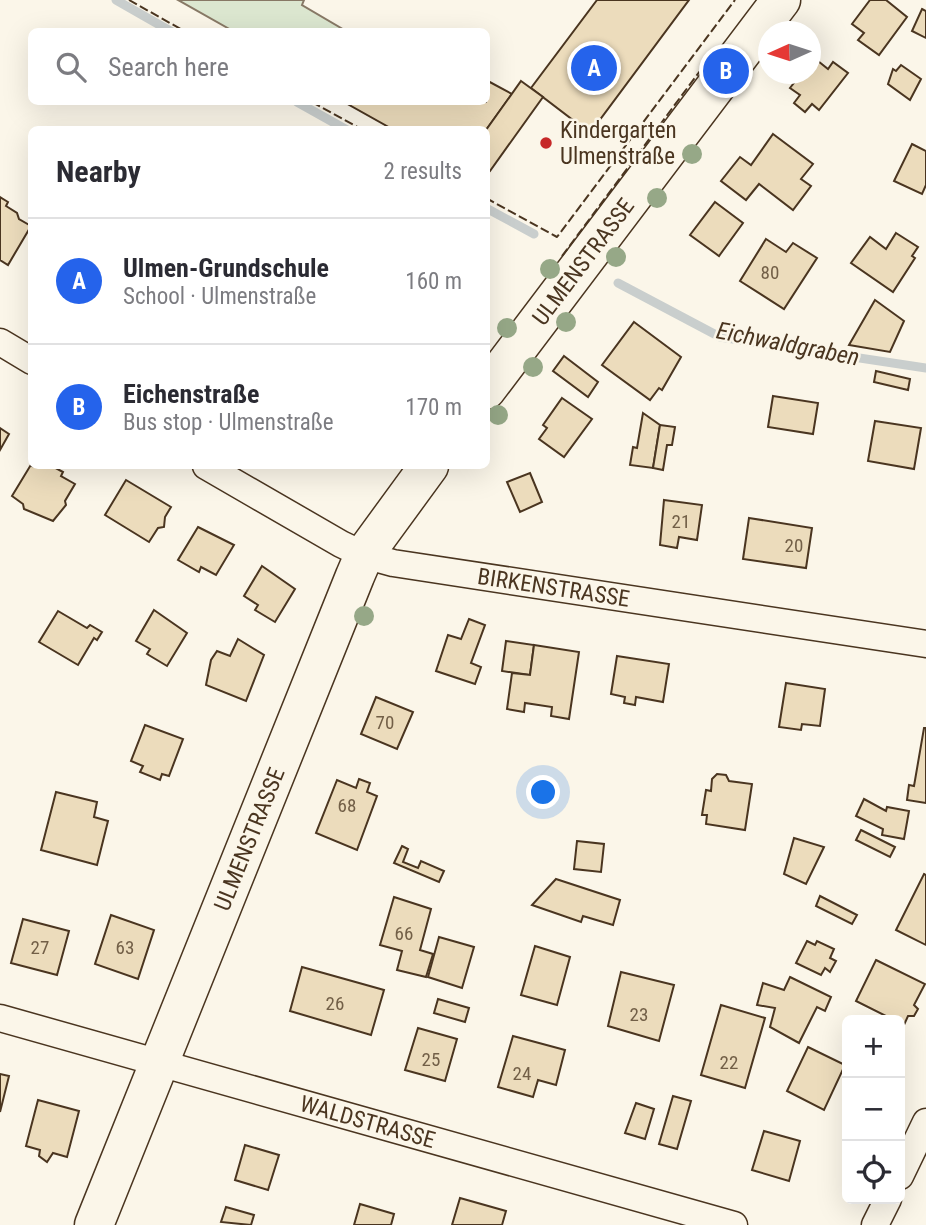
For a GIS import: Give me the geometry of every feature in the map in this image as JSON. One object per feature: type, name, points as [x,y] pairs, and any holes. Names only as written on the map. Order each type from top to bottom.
[{"type":"street","name":"ULMENSTRASSE","points":[[490,385],[780,0]]},
{"type":"street","points":[[0,342],[28,359]]},
{"type":"street","name":"BIRKENSTRASSE","points":[[211,469],[364,555],[401,564],[926,644]]},
{"type":"street","name":"ULMENSTRASSE","points":[[94,1225],[364,555],[427,469]]},
{"type":"street","name":"WALDSTRASSE","points":[[0,1018],[734,1225]]},
{"type":"street","points":[[905,1165],[926,1122]]},
{"type":"street","points":[[874,1225],[885,1204]]},
{"type":"green space","points":[[178,0],[304,0],[302,5],[341,28],[228,28]]},
{"type":"building","points":[[597,0],[689,0],[590,133],[531,88]]},
{"type":"building","points":[[870,0],[886,0],[907,17],[879,55],[858,40],[864,33],[852,24]]},
{"type":"building","points":[[922,9],[926,11],[926,38],[912,31]]},
{"type":"building","points":[[833,62],[848,73],[819,110],[812,104],[805,112],[794,103],[800,95],[790,88],[793,84],[821,84],[821,63],[828,69]]},
{"type":"building","points":[[901,65],[921,79],[910,100],[888,84],[893,69],[896,71]]},
{"type":"building","points":[[521,81],[543,97],[490,171],[489,126]]},
{"type":"building","points":[[490,82],[512,94],[489,126],[387,126],[349,105],[490,105]]},
{"type":"building","points":[[773,134],[813,164],[801,179],[811,186],[793,210],[759,184],[746,200],[721,181],[740,157],[751,165]]},
{"type":"building","points":[[912,144],[926,151],[926,185],[922,194],[894,181]]},
{"type":"building","points":[[0,197],[8,202],[6,206],[17,213],[19,219],[28,224],[28,231],[8,265],[0,260]]},
{"type":"building","points":[[715,202],[743,223],[719,256],[690,235]]},
{"type":"building","points":[[896,233],[918,247],[912,256],[915,258],[893,292],[851,263],[870,237],[886,249]]},
{"type":"building","points":[[766,239],[786,252],[793,243],[817,258],[784,309],[740,281]]},
{"type":"building","points":[[875,300],[904,321],[890,352],[849,345]]},
{"type":"building","points":[[634,322],[681,357],[662,390],[659,388],[650,400],[602,365]]},
{"type":"building","points":[[564,356],[598,382],[588,397],[553,371]]},
{"type":"building","points":[[876,371],[910,379],[908,390],[874,382]]},
{"type":"building","points":[[773,396],[818,403],[813,434],[768,427]]},
{"type":"building","points":[[562,398],[592,419],[564,457],[539,439],[547,428],[543,425]]},
{"type":"building","points":[[643,413],[660,425],[653,468],[630,465],[633,447],[637,448]]},
{"type":"building","points":[[875,421],[921,428],[914,469],[868,461]]},
{"type":"building","points":[[660,425],[675,427],[672,445],[667,445],[663,470],[653,468]]},
{"type":"building","points":[[0,428],[9,434],[0,450]]},
{"type":"building","points":[[28,469],[58,469],[63,472],[61,476],[75,484],[65,501],[66,505],[53,521],[24,509],[23,504],[12,496]]},
{"type":"building","points":[[530,473],[542,502],[520,512],[507,482]]},
{"type":"building","points":[[126,480],[171,507],[165,517],[164,527],[158,528],[149,542],[105,515]]},
{"type":"building","points":[[664,500],[702,505],[697,540],[679,537],[677,548],[660,545]]},
{"type":"building","points":[[749,518],[812,528],[806,568],[743,559]]},
{"type":"building","points":[[198,527],[234,545],[216,575],[201,567],[199,572],[178,560]]},
{"type":"building","points":[[262,566],[295,589],[275,622],[255,610],[258,605],[244,596]]},
{"type":"building","points":[[154,610],[187,633],[167,666],[147,654],[150,649],[136,641]]},
{"type":"building","points":[[58,611],[87,628],[90,625],[102,632],[97,640],[94,638],[78,665],[39,642]]},
{"type":"building","points":[[469,619],[485,625],[471,663],[481,667],[475,684],[436,671],[448,635],[461,639]]},
{"type":"building","points":[[238,639],[264,655],[246,701],[206,685],[211,660],[217,651],[230,656]]},
{"type":"building","points":[[506,641],[534,645],[530,675],[502,671]]},
{"type":"building","points":[[534,645],[579,652],[569,719],[551,716],[552,707],[525,703],[524,712],[507,709],[512,673],[530,675]]},
{"type":"building","points":[[617,656],[669,664],[663,702],[636,697],[635,705],[624,703],[625,697],[611,694]]},
{"type":"building","points":[[786,683],[825,689],[820,726],[802,724],[801,730],[779,727]]},
{"type":"building","points":[[376,697],[413,712],[397,749],[361,734]]},
{"type":"building","points":[[145,725],[183,739],[169,776],[162,774],[160,780],[140,772],[143,766],[131,761]]},
{"type":"building","points":[[924,728],[926,803],[907,800],[909,785],[914,786]]},
{"type":"building","points":[[717,774],[726,775],[729,781],[752,784],[745,830],[706,824],[707,815],[702,815],[706,790],[711,791],[712,779]]},
{"type":"building","points":[[359,779],[370,783],[367,792],[377,796],[357,850],[316,833],[337,780],[356,788]]},
{"type":"building","points":[[56,792],[97,802],[94,817],[108,821],[97,865],[41,850]]},
{"type":"building","points":[[864,799],[886,811],[887,807],[909,811],[904,839],[882,835],[883,829],[856,816]]},
{"type":"building","points":[[861,830],[895,847],[890,857],[856,840]]},
{"type":"building","points":[[794,838],[824,847],[806,884],[784,874]]},
{"type":"building","points":[[577,841],[604,844],[601,872],[574,869]]},
{"type":"building","points":[[402,846],[408,849],[403,862],[418,868],[421,861],[444,871],[439,882],[394,863]]},
{"type":"building","points":[[924,874],[926,875],[926,945],[896,930]]},
{"type":"building","points":[[556,879],[620,900],[613,925],[583,916],[581,922],[532,905]]},
{"type":"building","points":[[820,896],[857,915],[852,924],[816,906]]},
{"type":"building","points":[[394,897],[431,909],[420,950],[433,954],[426,977],[397,970],[402,951],[380,945]]},
{"type":"building","points":[[111,915],[154,930],[138,979],[95,964]]},
{"type":"building","points":[[23,919],[69,931],[57,975],[11,963]]},
{"type":"building","points":[[439,937],[474,947],[462,988],[428,977]]},
{"type":"building","points":[[807,941],[815,945],[817,941],[834,949],[830,958],[836,961],[830,972],[825,968],[821,975],[796,963]]},
{"type":"building","points":[[535,946],[570,957],[557,1005],[521,995]]},
{"type":"building","points":[[876,960],[925,984],[914,1005],[918,1009],[914,1016],[908,1016],[905,1023],[905,1015],[884,1015],[856,1001]]},
{"type":"building","points":[[302,967],[384,990],[371,1035],[290,1011]]},
{"type":"building","points":[[621,972],[674,985],[659,1041],[608,1026]]},
{"type":"building","points":[[790,977],[831,997],[825,1011],[817,1007],[799,1043],[770,1027],[775,1008],[757,1005],[763,983],[784,990]]},
{"type":"building","points":[[438,999],[469,1008],[465,1022],[434,1013]]},
{"type":"building","points":[[721,1005],[765,1018],[745,1088],[701,1075]]},
{"type":"building","points":[[418,1028],[457,1039],[445,1081],[405,1070]]},
{"type":"building","points":[[513,1036],[565,1050],[556,1085],[538,1080],[533,1097],[498,1087]]},
{"type":"building","points":[[808,1047],[842,1064],[842,1071],[824,1110],[787,1091]]},
{"type":"building","points":[[0,1074],[9,1076],[0,1112]]},
{"type":"building","points":[[673,1096],[691,1101],[677,1149],[659,1144]]},
{"type":"building","points":[[38,1100],[79,1111],[67,1157],[53,1153],[47,1162],[39,1156],[40,1150],[26,1146]]},
{"type":"building","points":[[636,1103],[654,1109],[645,1139],[625,1133]]},
{"type":"building","points":[[764,1131],[800,1141],[789,1181],[752,1170]]},
{"type":"building","points":[[245,1145],[279,1155],[268,1190],[235,1180]]},
{"type":"building","points":[[460,1198],[506,1211],[502,1225],[452,1225]]},
{"type":"building","points":[[360,1204],[394,1214],[391,1225],[354,1225]]},
{"type":"building","points":[[226,1207],[254,1215],[251,1225],[221,1222]]},
{"type":"waterway","name":"Eichwaldgraben","points":[[116,0],[165,28]]},
{"type":"waterway","name":"Eichwaldgraben","points":[[302,105],[340,126]]},
{"type":"waterway","name":"Eichwaldgraben","points":[[490,210],[534,234]]},
{"type":"waterway","name":"Eichwaldgraben","points":[[618,283],[720,337],[926,368]]},
{"type":"fence","points":[[129,0],[179,28]]},
{"type":"fence","points":[[490,200],[557,237],[735,0]]},
{"type":"fence","points":[[562,256],[700,71]]},
{"type":"fence","points":[[317,105],[356,126]]},
{"type":"place","name":"Ulmen-Grundschule","points":[[594,68]]},
{"type":"place","name":"Eichenstraße","points":[[726,71]]},
{"type":"place","name":"Kindergarten Ulmenstraße","points":[[546,143]]}]
